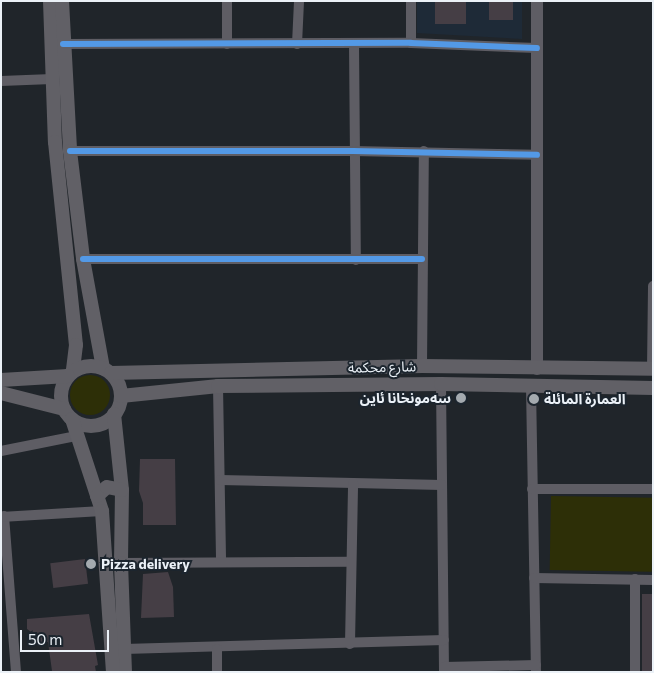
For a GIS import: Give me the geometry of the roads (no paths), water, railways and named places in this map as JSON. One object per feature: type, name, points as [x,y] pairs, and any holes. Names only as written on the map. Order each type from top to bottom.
[{"type":"main road","points":[[50,1],[52,79],[76,345],[70,374],[61,398],[102,511],[113,672]]},
{"type":"main road","points":[[62,1],[70,151],[83,258],[107,370],[118,383],[121,396],[114,414],[122,490],[121,563],[125,672]]},
{"type":"main road","points":[[1,380],[70,374],[87,366],[107,370]]},
{"type":"main road","name":"شارع محكمة","points":[[107,370],[422,366],[536,369],[652,369]]},
{"type":"main road","name":"شارع محكمة","points":[[121,396],[218,386],[441,384],[653,388]]},
{"type":"main road","points":[[1,393],[68,414],[94,426],[114,414]]},
{"type":"main road","points":[[97,496],[107,487],[122,490]]},
{"type":"street","points":[[227,44],[228,1]]},
{"type":"street","points":[[297,44],[299,1]]},
{"type":"street","points":[[411,1],[411,44]]},
{"type":"street","points":[[536,369],[537,1]]},
{"type":"street","points":[[63,44],[411,44],[537,48]]},
{"type":"street","points":[[354,44],[353,151],[356,260]]},
{"type":"street","points":[[1,81],[52,79]]},
{"type":"street","points":[[70,151],[353,151],[537,155]]},
{"type":"street","points":[[422,366],[424,152]]},
{"type":"street","points":[[83,258],[422,259]]},
{"type":"street","points":[[652,369],[653,286]]},
{"type":"street","points":[[441,384],[444,669],[536,668],[531,387]]},
{"type":"street","points":[[218,386],[221,561]]},
{"type":"street","points":[[1,451],[76,436]]},
{"type":"street","points":[[220,480],[442,485]]},
{"type":"street","points":[[350,644],[350,562],[353,482]]},
{"type":"street","points":[[532,489],[653,489]]},
{"type":"street","points":[[16,672],[3,516],[102,511]]},
{"type":"street","points":[[121,563],[221,561],[350,562]]},
{"type":"street","points":[[534,578],[653,580]]},
{"type":"street","points":[[635,579],[635,672]]},
{"type":"street","points":[[124,649],[217,649],[444,640]]},
{"type":"street","points":[[217,649],[217,672]]},
{"type":"place","name":"سەمونخانا ئاین","points":[[461,398]]},
{"type":"place","name":"العمارة المائلة","points":[[534,399]]},
{"type":"place","name":"Pizza delivery","points":[[91,564]]}]
